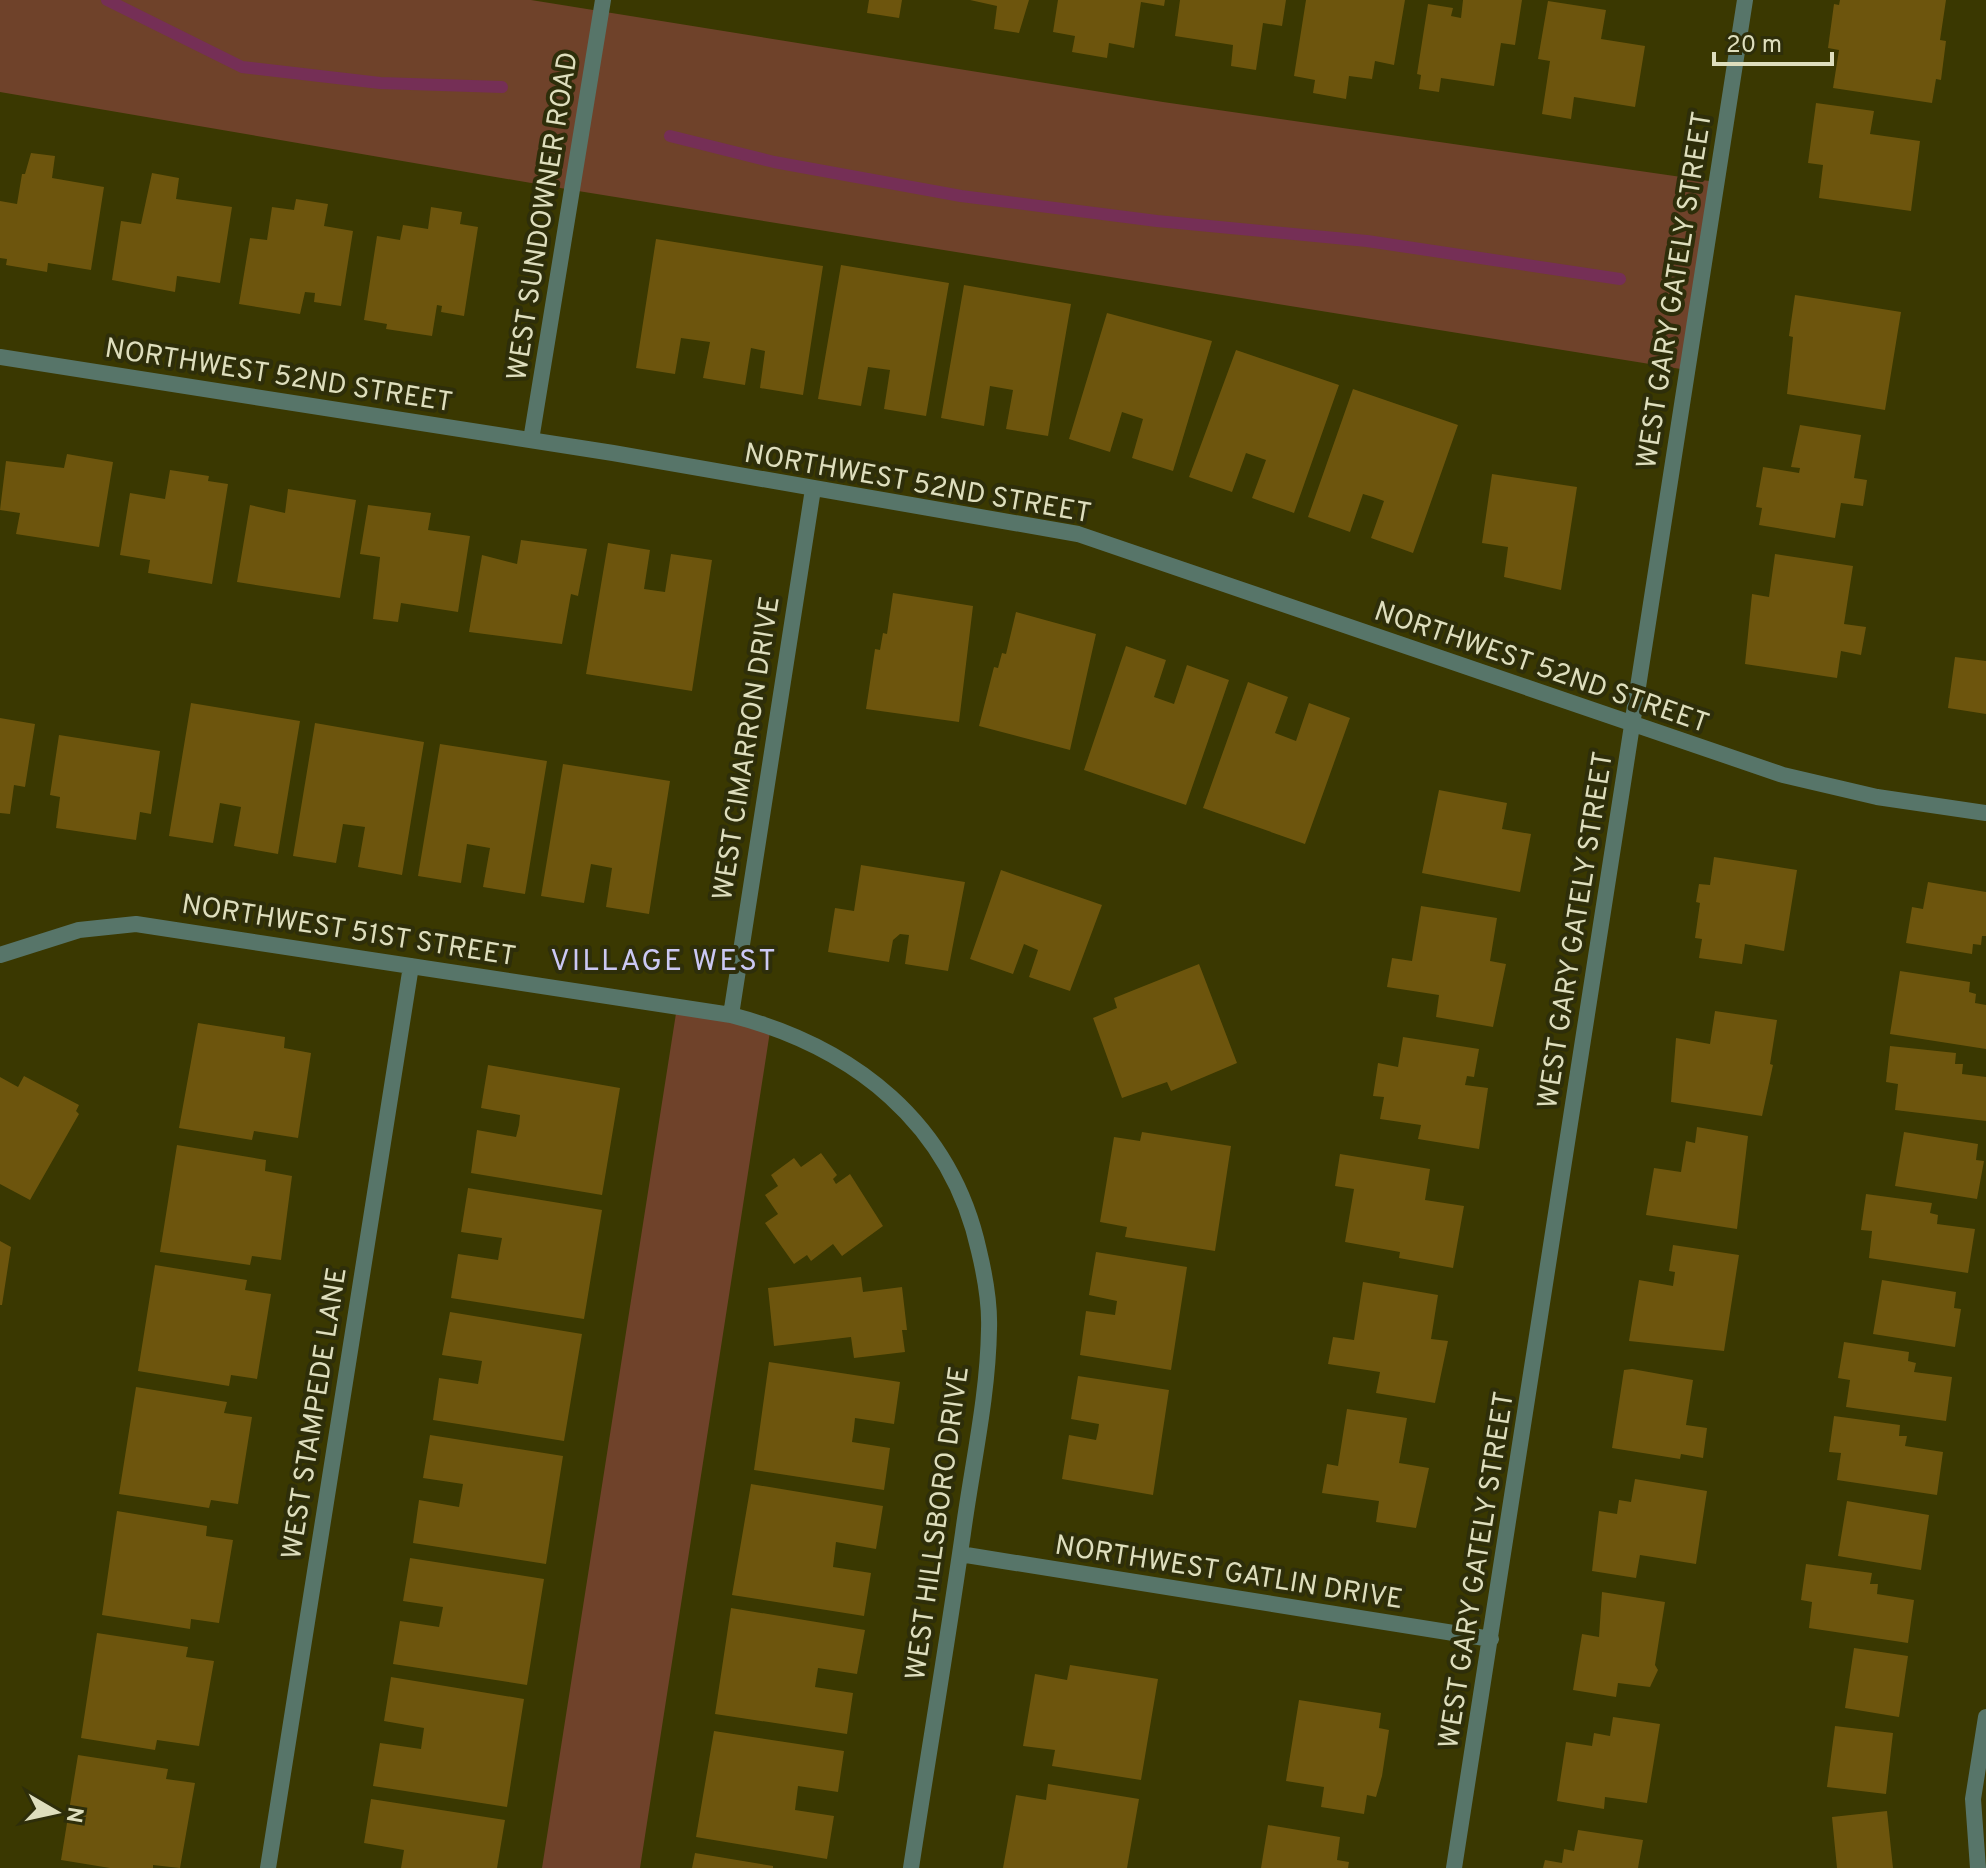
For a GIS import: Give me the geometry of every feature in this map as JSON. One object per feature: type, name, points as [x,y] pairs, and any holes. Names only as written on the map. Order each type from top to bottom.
[{"type":"street","name":"WEST SUNDOWNER ROAD","points":[[531,440],[603,0]]},
{"type":"street","name":"WEST GARY GATELY STREET","points":[[1454,1868],[1745,0]]},
{"type":"street","name":"NORTHWEST 52ND STREET","points":[[0,357],[531,440],[1078,534],[1633,724],[1829,787],[1986,813]]},
{"type":"street","name":"WEST CIMARRON DRIVE","points":[[731,1015],[813,489]]},
{"type":"street","name":"NORTHWEST 51ST STREET","points":[[0,955],[79,930],[136,924],[731,1015],[771,1025],[806,1041],[871,1079],[896,1100],[918,1127],[959,1188]]},
{"type":"street","name":"WEST STAMPEDE LANE","points":[[268,1868],[411,966]]},
{"type":"street","name":"WEST HILLSBORO DRIVE","points":[[911,1868],[960,1554],[990,1327],[986,1281],[973,1225],[959,1188]]},
{"type":"street","name":"NORTHWEST GATLIN DRIVE","points":[[960,1554],[1491,1639]]},
{"type":"street","points":[[1978,1868],[1973,1799],[1986,1717]]},
{"type":"shaded area","points":[[0,0],[531,0],[1163,102],[1716,182],[1687,370],[572,190],[0,92]]},
{"type":"shaded area","points":[[677,1007],[771,1025],[640,1868],[542,1868]]},
{"type":"building","points":[[869,0],[902,0],[899,18],[867,13]]},
{"type":"building","points":[[970,0],[1029,0],[1019,33],[994,29],[997,6]]},
{"type":"building","points":[[1058,0],[1165,0],[1164,6],[1141,2],[1134,48],[1109,43],[1107,58],[1072,52],[1075,36],[1053,32]]},
{"type":"building","points":[[1180,0],[1286,0],[1282,26],[1263,23],[1256,70],[1231,66],[1233,45],[1175,36]]},
{"type":"building","points":[[1306,0],[1405,0],[1394,65],[1375,61],[1372,79],[1349,76],[1346,99],[1313,93],[1315,80],[1294,76]]},
{"type":"building","points":[[1463,0],[1522,0],[1515,45],[1501,43],[1494,86],[1441,78],[1439,92],[1419,89],[1421,75],[1417,74],[1428,4],[1453,8],[1451,16],[1461,18]]},
{"type":"building","points":[[1840,0],[1946,0],[1940,40],[1946,41],[1941,80],[1936,79],[1932,103],[1833,88],[1839,50],[1828,48],[1834,4],[1839,5]]},
{"type":"building","points":[[1548,1],[1606,10],[1601,39],[1645,46],[1635,107],[1574,97],[1571,119],[1542,114],[1550,61],[1538,59]]},
{"type":"building","points":[[1816,103],[1874,111],[1870,134],[1920,141],[1911,211],[1819,198],[1823,165],[1808,163]]},
{"type":"building","points":[[31,153],[55,156],[52,178],[104,187],[91,270],[48,263],[47,272],[6,265],[7,259],[0,258],[0,201],[17,204],[22,174],[25,174]]},
{"type":"building","points":[[152,173],[179,178],[176,199],[232,207],[220,283],[177,276],[175,292],[112,280],[121,221],[141,224]]},
{"type":"building","points":[[296,199],[328,204],[324,226],[353,231],[341,306],[314,302],[315,293],[305,292],[300,314],[239,304],[250,238],[267,240],[272,207],[294,210]]},
{"type":"building","points":[[431,207],[462,212],[460,224],[478,227],[464,316],[441,312],[442,306],[437,305],[432,336],[386,329],[387,324],[364,320],[377,236],[400,240],[403,225],[428,229]]},
{"type":"building","points":[[656,239],[823,266],[803,395],[760,388],[765,351],[751,348],[745,385],[703,378],[710,342],[681,338],[675,374],[636,368]]},
{"type":"building","points":[[841,265],[949,283],[926,416],[884,409],[890,370],[868,367],[861,406],[818,399]]},
{"type":"building","points":[[964,285],[1071,304],[1048,436],[1006,429],[1013,390],[990,386],[984,426],[941,418]]},
{"type":"building","points":[[1795,295],[1901,312],[1885,410],[1787,394],[1793,337],[1789,336]]},
{"type":"building","points":[[1107,313],[1212,341],[1173,471],[1132,458],[1143,419],[1122,412],[1110,452],[1069,439]]},
{"type":"building","points":[[1236,350],[1339,385],[1294,513],[1252,498],[1266,460],[1246,453],[1232,492],[1189,477]]},
{"type":"building","points":[[1353,389],[1458,425],[1413,553],[1371,538],[1384,501],[1373,497],[1363,494],[1350,532],[1308,517]]},
{"type":"building","points":[[1800,425],[1861,435],[1854,478],[1867,480],[1863,506],[1841,503],[1835,538],[1759,525],[1762,508],[1756,507],[1763,467],[1799,473],[1800,468],[1791,467]]},
{"type":"building","points":[[67,454],[113,462],[99,547],[16,534],[20,513],[0,510],[6,461],[64,468]]},
{"type":"building","points":[[170,470],[209,476],[208,481],[228,484],[212,584],[148,573],[150,560],[120,555],[130,493],[165,499]]},
{"type":"building","points":[[1492,474],[1577,487],[1561,590],[1504,577],[1508,547],[1482,543]]},
{"type":"building","points":[[288,489],[356,500],[340,598],[237,582],[250,505],[285,513]]},
{"type":"building","points":[[368,505],[431,513],[428,530],[470,536],[458,612],[401,603],[398,622],[373,619],[380,557],[360,554]]},
{"type":"building","points":[[521,540],[587,549],[578,596],[571,594],[562,644],[469,632],[482,555],[517,564]]},
{"type":"building","points":[[608,543],[650,550],[644,589],[665,592],[671,554],[712,560],[692,691],[586,674]]},
{"type":"building","points":[[1775,554],[1853,566],[1844,624],[1866,627],[1861,655],[1841,651],[1837,678],[1745,664],[1752,594],[1769,597]]},
{"type":"building","points":[[893,593],[973,606],[959,722],[866,709],[875,649],[880,650],[883,633],[887,634]]},
{"type":"building","points":[[1016,612],[1096,634],[1070,750],[979,726],[994,667],[998,668],[1002,653],[1006,654]]},
{"type":"building","points":[[1126,646],[1166,660],[1154,697],[1174,704],[1187,665],[1229,680],[1186,805],[1084,770]]},
{"type":"building","points":[[1955,657],[1986,661],[1986,714],[1948,708]]},
{"type":"building","points":[[1248,682],[1288,697],[1275,733],[1296,741],[1309,703],[1350,718],[1305,844],[1203,808]]},
{"type":"building","points":[[191,703],[300,721],[278,854],[234,846],[241,807],[220,803],[213,843],[169,836]]},
{"type":"building","points":[[0,718],[35,724],[25,787],[14,785],[10,814],[0,813]]},
{"type":"building","points":[[315,723],[424,742],[402,875],[358,867],[365,827],[343,824],[336,863],[293,856]]},
{"type":"building","points":[[59,735],[160,751],[151,814],[140,812],[136,840],[56,828],[60,797],[50,795]]},
{"type":"building","points":[[440,744],[547,761],[525,894],[483,887],[490,848],[467,844],[461,883],[418,876]]},
{"type":"building","points":[[563,764],[670,781],[649,914],[606,907],[612,868],[591,864],[584,903],[541,896]]},
{"type":"building","points":[[1439,790],[1507,803],[1502,829],[1531,834],[1520,892],[1422,873]]},
{"type":"building","points":[[1714,857],[1797,870],[1784,951],[1745,944],[1742,964],[1699,958],[1702,939],[1695,938],[1700,903],[1696,902],[1699,884],[1710,885]]},
{"type":"building","points":[[861,865],[965,882],[948,971],[905,964],[909,935],[900,934],[893,940],[889,962],[828,952],[835,908],[854,911]]},
{"type":"building","points":[[1001,870],[1102,905],[1070,991],[1029,977],[1038,950],[1024,944],[1013,974],[970,959]]},
{"type":"building","points":[[1928,882],[1986,892],[1986,936],[1982,936],[1981,945],[1973,944],[1972,954],[1906,943],[1912,907],[1923,909]]},
{"type":"building","points":[[1421,906],[1497,918],[1490,961],[1506,964],[1493,1027],[1436,1017],[1439,995],[1387,987],[1392,958],[1412,961]]},
{"type":"building","points":[[1199,964],[1237,1063],[1171,1091],[1167,1082],[1122,1098],[1093,1018],[1117,1008],[1114,998]]},
{"type":"building","points":[[1900,971],[1970,982],[1969,992],[1976,994],[1975,1003],[1986,1005],[1986,1049],[1890,1034]]},
{"type":"building","points":[[1715,1011],[1777,1020],[1770,1064],[1773,1065],[1762,1116],[1671,1102],[1676,1038],[1710,1044]]},
{"type":"building","points":[[198,1023],[285,1037],[284,1048],[311,1053],[298,1138],[254,1131],[252,1140],[179,1128]]},
{"type":"building","points":[[1403,1037],[1479,1049],[1474,1077],[1467,1076],[1465,1085],[1488,1088],[1479,1149],[1418,1139],[1421,1125],[1380,1119],[1384,1097],[1373,1096],[1378,1063],[1398,1067]]},
{"type":"building","points":[[1890,1046],[1956,1053],[1955,1064],[1963,1064],[1962,1074],[1986,1077],[1986,1121],[1895,1110],[1898,1084],[1886,1082]]},
{"type":"building","points":[[488,1065],[620,1088],[602,1195],[471,1173],[477,1130],[516,1137],[519,1125],[520,1115],[481,1108]]},
{"type":"building","points":[[24,1076],[79,1105],[76,1111],[79,1114],[30,1200],[0,1184],[0,1077],[18,1087]]},
{"type":"building","points":[[1697,1127],[1748,1136],[1737,1229],[1646,1215],[1654,1168],[1681,1172],[1686,1141],[1695,1143]]},
{"type":"building","points":[[1142,1132],[1231,1146],[1215,1251],[1125,1237],[1127,1227],[1100,1222],[1114,1137],[1140,1141]]},
{"type":"building","points":[[1904,1132],[1978,1144],[1976,1160],[1984,1161],[1977,1199],[1895,1186]]},
{"type":"building","points":[[177,1145],[266,1160],[265,1171],[292,1176],[281,1260],[252,1256],[250,1265],[160,1252]]},
{"type":"building","points":[[821,1153],[837,1175],[833,1179],[836,1184],[850,1174],[883,1226],[842,1256],[833,1244],[811,1261],[807,1255],[794,1264],[765,1223],[778,1214],[765,1195],[778,1186],[771,1175],[794,1158],[801,1167]]},
{"type":"building","points":[[1340,1154],[1430,1169],[1425,1200],[1464,1206],[1453,1268],[1399,1258],[1400,1252],[1345,1242],[1354,1189],[1335,1186]]},
{"type":"building","points":[[468,1188],[602,1210],[584,1319],[451,1298],[458,1254],[498,1260],[502,1238],[461,1232]]},
{"type":"building","points":[[1866,1194],[1932,1203],[1930,1213],[1938,1215],[1937,1224],[1975,1229],[1968,1273],[1869,1258],[1872,1231],[1861,1230]]},
{"type":"building","points":[[0,1241],[11,1247],[2,1305],[0,1305]]},
{"type":"building","points":[[1673,1245],[1739,1255],[1724,1351],[1629,1341],[1639,1280],[1673,1286],[1675,1272],[1669,1271]]},
{"type":"building","points":[[1096,1252],[1187,1267],[1171,1370],[1080,1355],[1086,1311],[1115,1315],[1117,1301],[1089,1295]]},
{"type":"building","points":[[155,1265],[247,1280],[245,1290],[271,1294],[257,1379],[231,1375],[229,1386],[138,1371]]},
{"type":"building","points":[[861,1277],[863,1292],[902,1287],[907,1330],[902,1330],[905,1352],[854,1358],[851,1337],[774,1346],[768,1288]]},
{"type":"building","points":[[1882,1280],[1956,1292],[1954,1308],[1961,1309],[1955,1347],[1873,1334]]},
{"type":"building","points":[[1363,1282],[1438,1295],[1431,1339],[1448,1341],[1435,1403],[1376,1393],[1380,1372],[1328,1364],[1333,1337],[1354,1340]]},
{"type":"building","points":[[450,1312],[582,1334],[564,1441],[433,1420],[439,1378],[478,1384],[482,1361],[442,1355]]},
{"type":"building","points":[[1844,1342],[1909,1352],[1908,1361],[1916,1363],[1914,1372],[1952,1377],[1946,1421],[1846,1407],[1850,1380],[1838,1378]]},
{"type":"building","points":[[769,1362],[900,1382],[894,1424],[855,1418],[852,1442],[890,1448],[884,1490],[754,1470]]},
{"type":"building","points":[[1624,1370],[1693,1380],[1686,1425],[1707,1428],[1703,1458],[1681,1454],[1680,1459],[1612,1448]]},
{"type":"building","points":[[1078,1376],[1169,1390],[1153,1495],[1062,1479],[1069,1435],[1096,1440],[1098,1431],[1099,1424],[1071,1419]]},
{"type":"building","points":[[136,1387],[227,1402],[224,1413],[252,1417],[238,1504],[211,1500],[209,1508],[119,1494]]},
{"type":"building","points":[[1347,1409],[1407,1418],[1399,1463],[1429,1468],[1416,1528],[1376,1522],[1379,1501],[1322,1493],[1327,1464],[1338,1466]]},
{"type":"building","points":[[1834,1416],[1900,1425],[1899,1436],[1907,1436],[1905,1446],[1943,1452],[1937,1495],[1837,1480],[1841,1453],[1829,1452]]},
{"type":"building","points":[[430,1435],[563,1456],[546,1564],[413,1543],[419,1500],[459,1507],[463,1484],[423,1478]]},
{"type":"building","points":[[1635,1479],[1707,1491],[1696,1564],[1640,1555],[1636,1578],[1592,1571],[1599,1511],[1617,1514],[1619,1500],[1631,1502]]},
{"type":"building","points":[[751,1484],[883,1506],[876,1549],[836,1542],[833,1567],[871,1573],[864,1616],[732,1595]]},
{"type":"building","points":[[1847,1501],[1929,1515],[1921,1570],[1838,1556]]},
{"type":"building","points":[[117,1511],[207,1526],[206,1536],[233,1540],[219,1623],[191,1619],[190,1629],[102,1615]]},
{"type":"building","points":[[410,1558],[544,1579],[527,1685],[393,1664],[400,1621],[439,1627],[443,1607],[403,1601]]},
{"type":"building","points":[[1806,1564],[1872,1573],[1870,1584],[1878,1584],[1877,1594],[1914,1600],[1908,1643],[1809,1628],[1812,1602],[1801,1600]]},
{"type":"building","points":[[1602,1592],[1665,1602],[1655,1665],[1658,1670],[1650,1687],[1618,1683],[1616,1697],[1573,1690],[1582,1634],[1599,1637]]},
{"type":"building","points":[[731,1608],[865,1630],[857,1674],[818,1668],[815,1687],[853,1693],[847,1734],[715,1714]]},
{"type":"building","points":[[97,1633],[188,1647],[186,1657],[214,1661],[199,1746],[157,1740],[155,1750],[81,1738]]},
{"type":"building","points":[[1854,1648],[1908,1656],[1899,1717],[1845,1708]]},
{"type":"building","points":[[1070,1665],[1158,1679],[1141,1780],[1052,1766],[1055,1750],[1023,1746],[1035,1674],[1067,1680]]},
{"type":"building","points":[[391,1677],[524,1699],[507,1807],[373,1786],[380,1743],[421,1749],[424,1728],[384,1721]]},
{"type":"building","points":[[1299,1700],[1381,1713],[1379,1728],[1389,1730],[1382,1776],[1376,1797],[1367,1795],[1364,1814],[1321,1807],[1324,1787],[1286,1781]]},
{"type":"building","points":[[1613,1717],[1660,1724],[1647,1803],[1605,1797],[1604,1809],[1557,1801],[1566,1742],[1592,1746],[1594,1733],[1610,1736]]},
{"type":"building","points":[[1835,1726],[1893,1733],[1886,1794],[1827,1787]]},
{"type":"building","points":[[714,1731],[844,1751],[838,1792],[798,1786],[795,1810],[834,1816],[827,1859],[696,1837]]},
{"type":"building","points":[[78,1755],[168,1769],[166,1779],[195,1783],[180,1868],[153,1865],[153,1868],[110,1868],[61,1860]]},
{"type":"building","points":[[1048,1784],[1139,1799],[1127,1868],[1003,1868],[1016,1795],[1046,1800]]},
{"type":"building","points":[[371,1799],[505,1820],[497,1868],[401,1868],[404,1850],[364,1843]]},
{"type":"building","points":[[1887,1811],[1893,1868],[1837,1868],[1832,1817]]},
{"type":"building","points":[[1268,1825],[1340,1837],[1337,1860],[1349,1862],[1348,1868],[1261,1868]]},
{"type":"building","points":[[1578,1830],[1643,1840],[1638,1868],[1543,1868],[1545,1860],[1562,1863],[1564,1849],[1574,1851]]},
{"type":"building","points":[[695,1853],[773,1866],[773,1868],[692,1868]]},
{"type":"waterway","points":[[107,0],[242,67],[380,83],[502,87]]},
{"type":"waterway","points":[[670,136],[774,162],[961,196],[1157,221],[1367,241],[1620,279]]},
{"type":"district","name":"VILLAGE WEST","points":[[664,960]]}]
